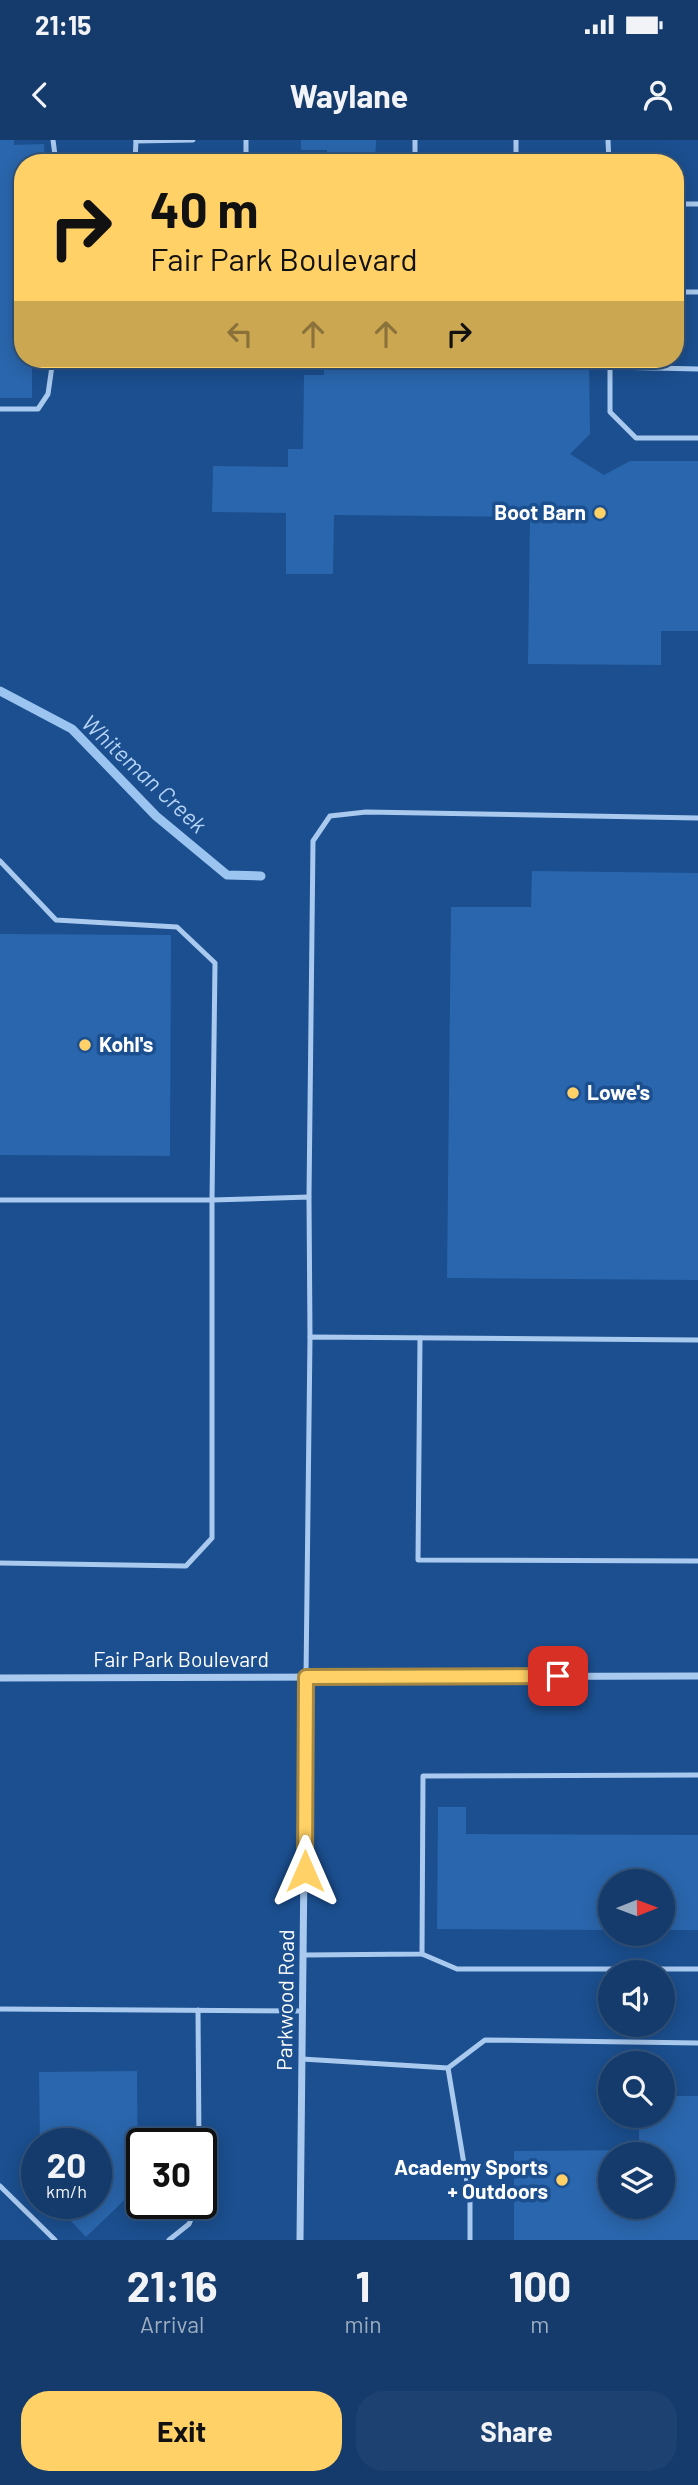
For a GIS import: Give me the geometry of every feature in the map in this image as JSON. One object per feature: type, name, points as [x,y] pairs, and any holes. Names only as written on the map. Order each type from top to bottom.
[{"type":"street","name":"Fair Park Boulevard","points":[[0,1678],[698,1676]]},
{"type":"street","name":"Parkwood Road","points":[[300,2240],[306,1677]]},
{"type":"lane","points":[[136,141],[193,140]]},
{"type":"lane","points":[[0,408],[37,409],[48,394],[52,368]]},
{"type":"lane","points":[[698,369],[610,368],[610,412],[636,438],[698,438]]},
{"type":"lane","points":[[306,1677],[313,841],[330,816],[366,812],[698,818]]},
{"type":"lane","points":[[0,861],[56,920],[177,927],[215,963],[212,1538],[186,1566],[0,1563]]},
{"type":"lane","points":[[0,1200],[309,1197]]},
{"type":"lane","points":[[310,1337],[698,1340]]},
{"type":"lane","points":[[420,1338],[418,1560],[698,1562]]},
{"type":"lane","points":[[422,1954],[423,1776],[698,1775]]},
{"type":"lane","points":[[304,1955],[422,1954],[457,1969],[698,1969]]},
{"type":"lane","points":[[0,2008],[303,2011]]},
{"type":"lane","points":[[198,2010],[199,2128]]},
{"type":"lane","points":[[302,2059],[448,2068],[485,2040],[698,2043]]},
{"type":"lane","points":[[448,2068],[470,2200],[470,2240]]},
{"type":"lane","points":[[0,2186],[55,2240]]},
{"type":"lane","points":[[169,2240],[189,2224],[191,2219]]},
{"type":"building","points":[[0,140],[14,140],[14,145],[44,144],[45,154],[14,154],[14,368],[32,368],[32,398],[0,398]]},
{"type":"building","points":[[301,140],[376,140],[375,154],[327,154],[327,150],[301,150]]},
{"type":"building","points":[[324,368],[589,368],[590,434],[570,454],[604,475],[630,461],[698,461],[698,631],[661,631],[661,665],[528,664],[530,517],[334,515],[333,574],[286,574],[286,513],[212,512],[213,466],[288,467],[288,449],[303,449],[304,375],[324,375]]},
{"type":"building","name":"Lowe's","points":[[532,871],[698,873],[698,1280],[447,1278],[451,907],[531,907]]},
{"type":"building","name":"Kohl's","points":[[0,934],[171,935],[170,1156],[0,1155]]},
{"type":"building","points":[[438,1807],[466,1807],[466,1834],[698,1835],[698,1930],[676,1930],[676,1869],[598,1869],[598,1930],[437,1929]]},
{"type":"building","points":[[137,2071],[137,2128],[126,2128],[126,2199],[112,2212],[112,2128],[40,2128],[39,2072]]},
{"type":"building","name":"Academy Sports + Outdoors","points":[[675,2096],[698,2096],[698,2240],[514,2240],[514,2151],[598,2150],[598,2219],[675,2219],[675,2142],[639,2142],[639,2128],[675,2128]]},
{"type":"building","points":[[69,2219],[105,2219],[86,2237]]},
{"type":"waterway","name":"Whiteman Creek","points":[[0,691],[72,729],[156,816],[227,875],[261,876]]},
{"type":"place","name":"Boot Barn","points":[[600,513]]},
{"type":"place","name":"Kohl's","points":[[85,1045]]},
{"type":"place","name":"Lowe's","points":[[573,1093]]},
{"type":"place","name":"Academy Sports + Outdoors","points":[[562,2180]]},
{"type":"route","points":[[305,1871],[306,1677],[558,1676]]}]
